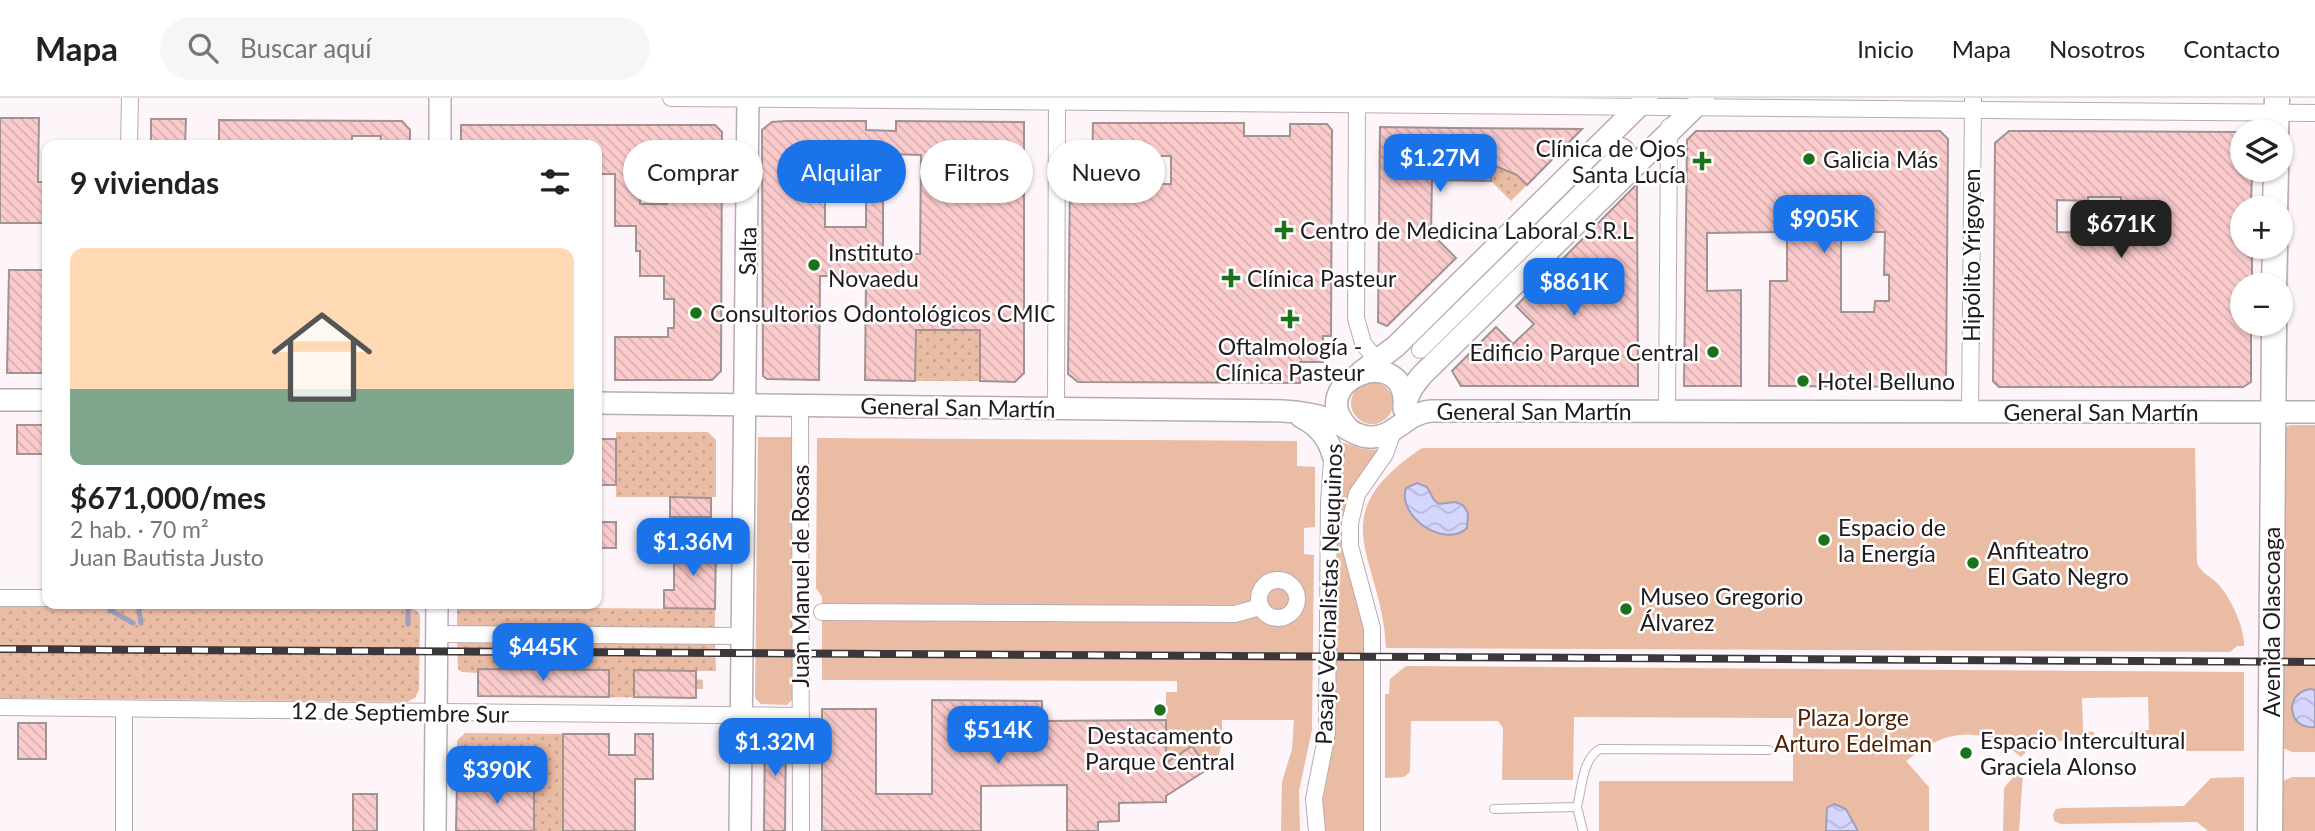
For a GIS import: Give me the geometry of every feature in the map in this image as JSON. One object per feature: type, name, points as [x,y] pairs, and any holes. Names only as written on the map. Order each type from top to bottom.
[{"type":"main road","points":[[440,98],[440,140]]},
{"type":"main road","name":"Salta","points":[[740,831],[748,98]]},
{"type":"main road","points":[[1399,420],[1416,382],[1419,351],[1611,162],[1643,102]]},
{"type":"main road","points":[[1353,432],[1341,418],[1338,399],[1346,382],[1368,367],[1419,351],[1611,162],[1669,132],[1699,103]]},
{"type":"main road","name":"Avenida Olascoaga","points":[[2270,831],[2274,336]]},
{"type":"main road","points":[[1368,367],[1395,381],[1402,393],[1399,420]]},
{"type":"main road","points":[[0,400],[42,400]]},
{"type":"main road","name":"General San Martín","points":[[602,403],[1283,411],[1315,415],[1353,432],[1372,437],[1399,420],[1431,411],[2315,412]]},
{"type":"main road","points":[[1283,411],[1314,424],[1326,438],[1333,455]]},
{"type":"main road","points":[[435,831],[437,609]]},
{"type":"street","points":[[129,140],[130,98]]},
{"type":"street","points":[[671,98],[1973,104],[2315,113]]},
{"type":"street","points":[[1056,408],[1057,100]]},
{"type":"street","points":[[1357,101],[1356,318],[1368,367]]},
{"type":"street","points":[[1667,411],[1669,102]]},
{"type":"street","name":"Hipólito Yrigoyen","points":[[1970,412],[1973,104]]},
{"type":"street","name":"Pasaje Vecinalistas Neuquinos","points":[[1317,831],[1314,799],[1327,733],[1329,492],[1333,455],[1332,421],[1338,399]]},
{"type":"street","name":"Juan Manuel de Rosas","points":[[800,405],[801,831]]},
{"type":"street","name":"Pasaje Vecinalistas Neuquinos","points":[[1372,831],[1373,647],[1371,619],[1350,545],[1350,523],[1357,494],[1385,454],[1399,420]]},
{"type":"street","points":[[0,598],[42,598]]},
{"type":"street","points":[[822,612],[1235,614],[1260,607]]},
{"type":"street","points":[[436,635],[742,636]]},
{"type":"street","name":"12 de Septiembre Sur","points":[[0,708],[801,716]]},
{"type":"street","points":[[124,709],[124,831]]},
{"type":"lane","points":[[1583,831],[1577,807],[1588,760],[1600,749],[1769,750]]},
{"type":"lane","points":[[1494,808],[1577,807]]},
{"type":"green space","points":[[1491,164],[1517,175],[1527,185],[1511,201],[1491,181]]},
{"type":"green space","points":[[2285,182],[2289,182],[2289,196],[2284,196]]},
{"type":"green space","points":[[2284,259],[2288,259],[2288,273],[2284,273]]},
{"type":"green space","points":[[916,330],[980,330],[980,381],[915,381]]},
{"type":"green space","points":[[2283,336],[2288,336],[2287,381],[2283,381]]},
{"type":"green space","points":[[1372,382],[1387,388],[1393,403],[1387,418],[1372,424],[1357,418],[1351,403],[1357,388]]},
{"type":"green space","points":[[2290,425],[2315,425],[2315,752],[2292,752],[2283,748],[2282,429]]},
{"type":"green space","points":[[616,432],[708,432],[716,440],[716,497],[616,497]]},
{"type":"green space","points":[[758,437],[794,437],[792,700],[787,705],[761,704],[755,698]]},
{"type":"green space","points":[[817,438],[1297,441],[1297,466],[1315,467],[1315,527],[1304,528],[1304,554],[1314,555],[1312,730],[1299,791],[1300,831],[1281,831],[1282,782],[1292,749],[1294,720],[1222,720],[1219,752],[1208,769],[1192,746],[1172,759],[1172,770],[1166,774],[1166,692],[1177,692],[1177,681],[822,680],[822,597],[816,588]]},
{"type":"green space","points":[[1341,442],[1363,449],[1380,450],[1349,506],[1365,622],[1366,831],[1322,831],[1319,811],[1335,482]]},
{"type":"green space","points":[[1422,448],[2195,448],[2197,563],[2222,589],[2232,604],[2242,630],[2244,646],[2237,646],[2230,652],[1386,648],[1382,615],[1364,539],[1364,517],[1372,496],[1390,473]]},
{"type":"green space","points":[[0,606],[42,606],[42,609],[413,609],[420,617],[419,690],[415,698],[407,702],[0,698]]},
{"type":"green space","points":[[457,609],[715,609],[715,632],[457,631]]},
{"type":"green space","points":[[457,638],[715,639],[716,671],[696,671],[696,679],[703,680],[703,689],[696,689],[696,698],[478,696],[478,673],[462,672],[458,669]]},
{"type":"green space","name":"Plaza Jorge Arturo Edelman","points":[[1406,666],[2244,672],[2244,751],[2183,751],[2171,739],[2129,740],[2132,731],[2149,730],[2148,697],[2082,698],[2083,731],[2094,732],[2096,740],[2036,742],[2021,757],[1992,739],[1963,735],[1935,742],[1906,761],[1929,787],[1929,831],[1858,831],[1848,811],[1842,807],[1827,808],[1826,831],[1599,831],[1599,781],[1793,781],[1793,718],[1574,717],[1573,780],[1502,780],[1503,728],[1498,721],[1411,721],[1410,772],[1404,777],[1385,778],[1385,694],[1389,694],[1390,679]]},
{"type":"green space","points":[[465,733],[563,734],[563,831],[534,831],[534,775],[457,774],[457,741]]},
{"type":"green space","points":[[2020,769],[2023,773],[2019,831],[2003,831],[2004,788]]},
{"type":"green space","points":[[2244,777],[2244,831],[2208,831],[2197,822],[2061,824],[2054,821],[2053,814],[2056,809],[2062,808],[2184,806],[2211,778]]},
{"type":"green space","points":[[2292,777],[2315,777],[2315,831],[2279,831],[2281,786],[2283,781]]},
{"type":"water","points":[[1417,483],[1427,487],[1439,504],[1455,502],[1463,505],[1468,513],[1467,528],[1458,534],[1447,535],[1425,527],[1416,519],[1405,499],[1406,488]]},
{"type":"water","points":[[2310,689],[2315,690],[2315,727],[2299,723],[2292,711],[2296,697]]},
{"type":"water","points":[[1834,804],[1846,809],[1858,831],[1826,831],[1827,808]]},
{"type":"building","points":[[0,118],[39,118],[38,182],[42,182],[42,223],[0,223]]},
{"type":"building","points":[[151,119],[186,119],[185,140],[151,140]]},
{"type":"building","points":[[219,120],[402,121],[410,130],[410,140],[352,136],[352,140],[219,140]]},
{"type":"building","points":[[786,121],[866,121],[866,130],[896,131],[896,121],[1024,122],[1024,140],[920,140],[920,155],[906,155],[906,140],[777,140],[777,203],[825,203],[825,227],[866,227],[866,203],[883,203],[883,254],[920,254],[921,203],[1024,203],[1024,373],[1015,382],[980,381],[980,330],[916,330],[915,381],[865,380],[866,276],[820,276],[819,380],[767,379],[763,376],[762,130],[772,122]]},
{"type":"building","points":[[1093,123],[1244,123],[1244,136],[1290,136],[1290,124],[1327,124],[1332,130],[1331,336],[1323,336],[1323,362],[1300,362],[1300,383],[1078,382],[1068,374],[1070,203],[1165,203],[1165,184],[1171,184],[1171,156],[1165,156],[1165,140],[1093,140]]},
{"type":"building","points":[[461,125],[715,125],[722,132],[722,140],[623,140],[623,203],[722,203],[721,371],[712,380],[615,380],[615,337],[668,337],[668,328],[674,328],[674,299],[664,299],[664,276],[640,276],[636,226],[615,226],[615,174],[602,174],[602,140],[461,140]]},
{"type":"building","points":[[1380,127],[1582,129],[1527,185],[1517,175],[1491,164],[1491,181],[1432,180],[1431,233],[1456,258],[1387,326],[1378,322]]},
{"type":"building","points":[[1696,131],[1940,131],[1948,139],[1946,387],[1769,386],[1770,281],[1787,281],[1787,232],[1707,233],[1707,291],[1741,290],[1741,386],[1684,386],[1687,140]],"holes":[[[1841,232],[1885,232],[1884,275],[1889,275],[1889,301],[1875,301],[1874,312],[1841,312]]]},
{"type":"building","points":[[2009,131],[2230,132],[2230,182],[2252,182],[2251,196],[2230,196],[2230,259],[2252,259],[2252,273],[2230,273],[2230,336],[2251,336],[2251,382],[2243,387],[1999,387],[1993,381],[1995,143]],"holes":[[[2088,197],[2121,197],[2121,209],[2164,209],[2164,241],[2097,240],[2097,233],[2057,232],[2057,200],[2088,201]]]},
{"type":"building","points":[[1637,184],[1638,386],[1461,386],[1452,371],[1496,327],[1513,344],[1534,324],[1516,306]]},
{"type":"building","points":[[9,270],[42,270],[42,373],[7,373]]},
{"type":"building","points":[[17,425],[42,425],[42,454],[17,454]]},
{"type":"building","points":[[602,439],[616,439],[616,485],[602,485]]},
{"type":"building","points":[[670,497],[711,498],[711,517],[670,517]]},
{"type":"building","points":[[602,522],[616,522],[616,548],[602,548]]},
{"type":"building","points":[[674,545],[716,545],[715,609],[664,608],[664,590],[674,590]]},
{"type":"building","points":[[478,669],[609,670],[609,697],[478,696]]},
{"type":"building","points":[[634,670],[696,671],[696,698],[634,697]]},
{"type":"building","points":[[932,700],[1042,701],[1042,721],[1166,720],[1166,763],[1192,746],[1208,769],[1166,796],[1166,802],[1119,803],[1119,821],[1098,822],[1098,831],[1067,831],[1067,785],[981,786],[981,831],[822,831],[822,709],[876,709],[876,794],[932,794]]},
{"type":"building","points":[[18,723],[46,723],[46,759],[18,759]]},
{"type":"building","points":[[765,726],[786,726],[785,831],[764,831]]},
{"type":"building","points":[[563,734],[609,734],[609,755],[635,755],[635,734],[653,734],[653,779],[635,779],[635,831],[563,831]]},
{"type":"building","points":[[509,774],[534,774],[534,831],[456,831],[457,785],[509,785]]},
{"type":"building","points":[[353,794],[377,794],[377,831],[353,831]]},
{"type":"waterway","points":[[110,609],[133,623]]},
{"type":"waterway","points":[[139,609],[141,623]]},
{"type":"waterway","points":[[408,609],[408,624]]},
{"type":"railway","points":[[0,649],[2315,662]]},
{"type":"place","name":"Galicia Más","points":[[1809,159]]},
{"type":"place","name":"Clínica de Ojos Santa Lucía","points":[[1702,161]]},
{"type":"place","name":"Centro de Medicina Laboral S.R.L","points":[[1284,230]]},
{"type":"place","name":"Instituto Novaedu","points":[[814,265]]},
{"type":"place","name":"Clínica Pasteur","points":[[1231,278]]},
{"type":"place","name":"Consultorios Odontológicos CMIC","points":[[696,313]]},
{"type":"place","name":"Oftalmología - Clínica Pasteur","points":[[1290,319]]},
{"type":"place","name":"Edificio Parque Central","points":[[1713,352]]},
{"type":"place","name":"Hotel Belluno","points":[[1803,381]]},
{"type":"place","name":"Espacio de la Energía","points":[[1824,540]]},
{"type":"place","name":"Anfiteatro El Gato Negro","points":[[1973,563]]},
{"type":"place","name":"Museo Gregorio Álvarez","points":[[1626,609]]},
{"type":"place","name":"Destacamento Parque Central","points":[[1160,710]]},
{"type":"place","name":"Espacio Intercultural Graciela Alonso","points":[[1966,753]]}]
